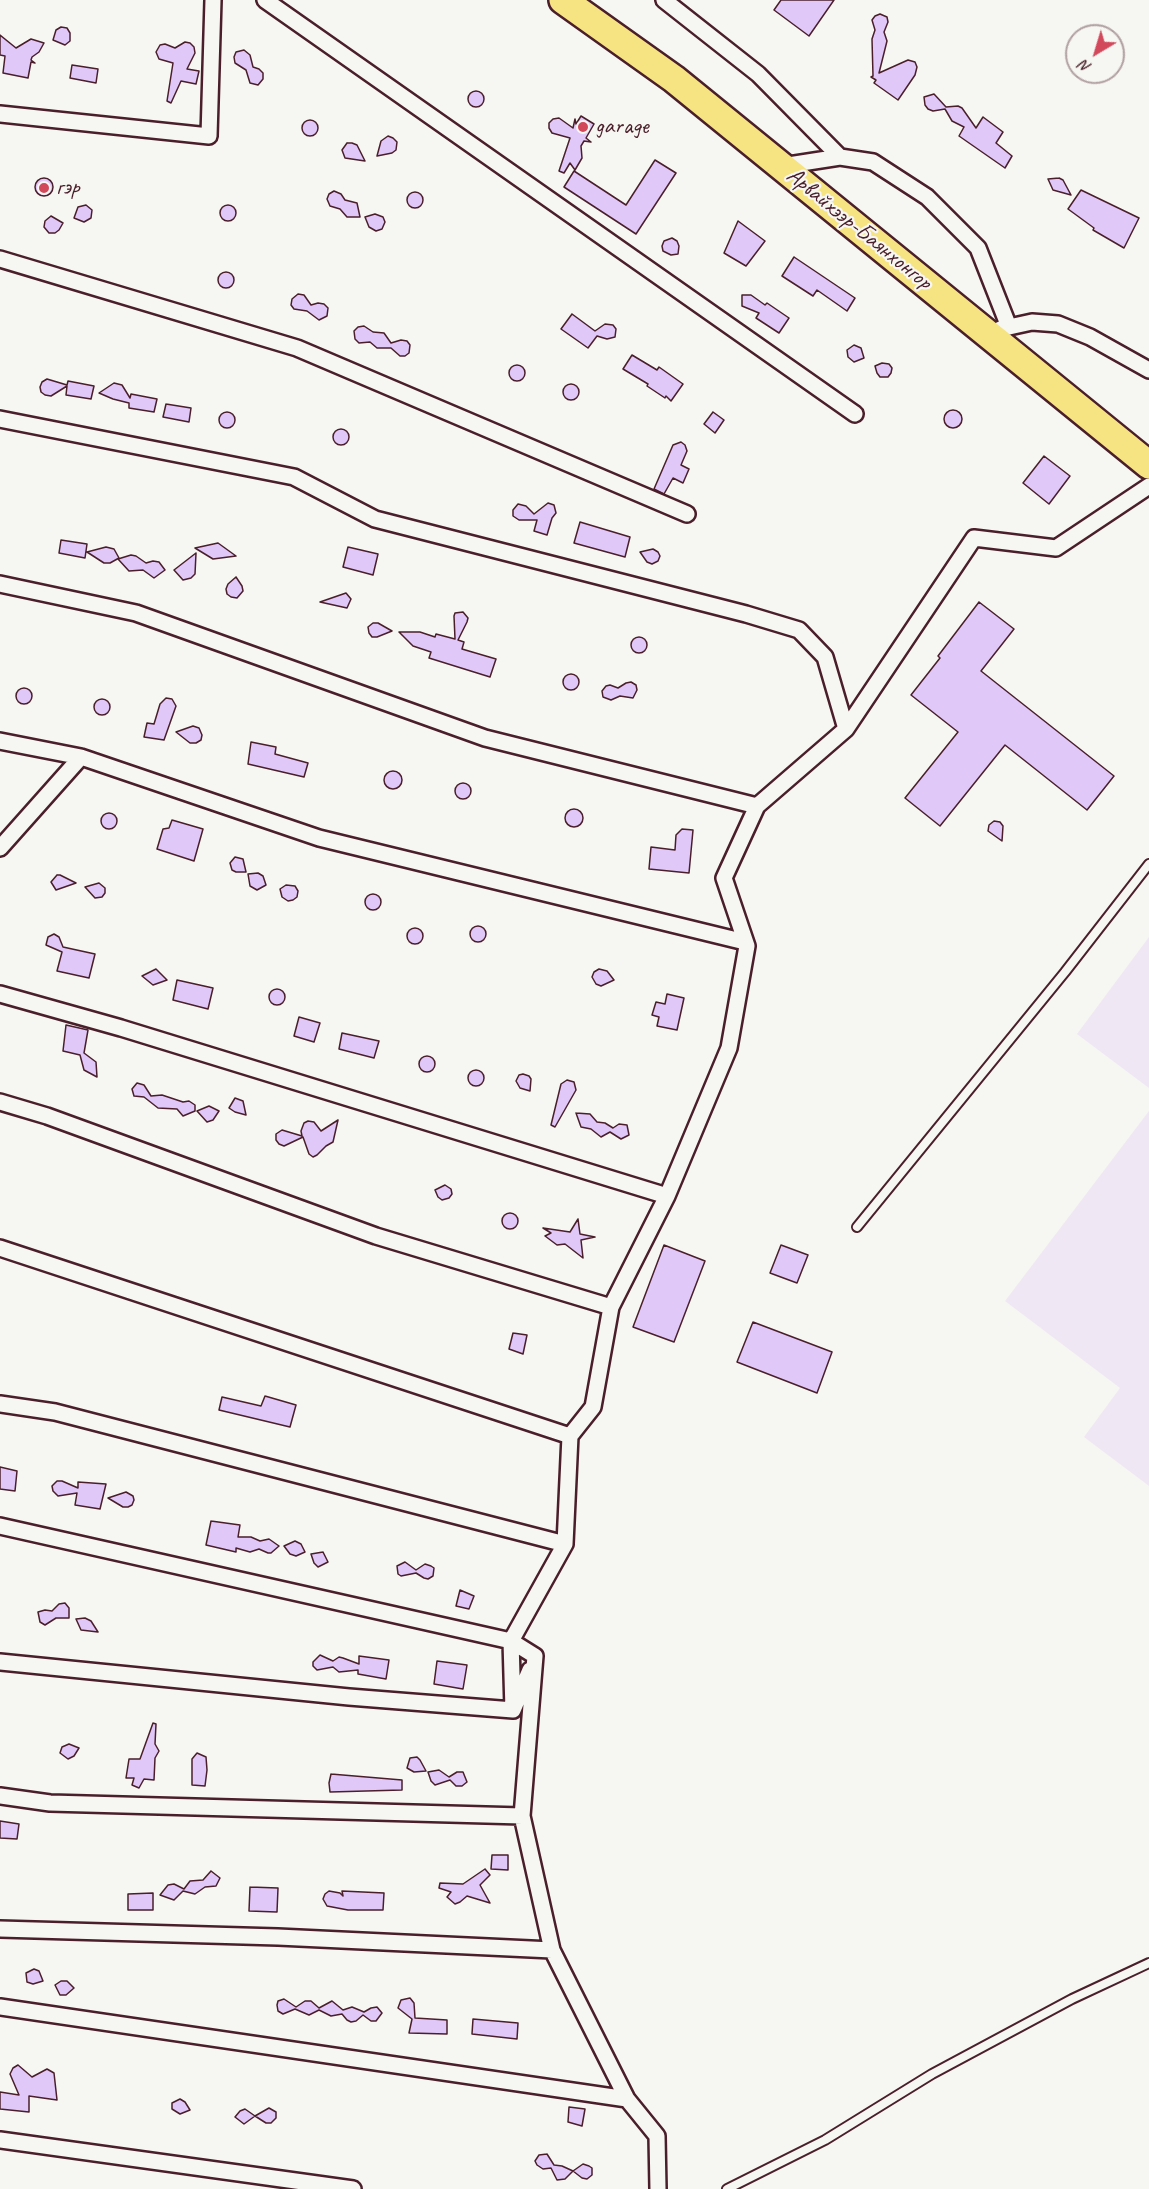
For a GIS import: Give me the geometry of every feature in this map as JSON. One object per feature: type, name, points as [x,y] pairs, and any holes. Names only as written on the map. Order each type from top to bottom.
[{"type":"highway","name":"Арвайхээр-Баянхонгор","points":[[563,0],[674,79],[782,166],[997,329],[1149,465]]},
{"type":"street","points":[[0,114],[209,136],[213,0]]},
{"type":"street","points":[[265,0],[855,414]]},
{"type":"street","points":[[664,0],[758,74],[840,157]]},
{"type":"street","points":[[782,166],[840,157],[873,162],[927,197],[978,248],[997,329],[1032,322],[1058,324],[1090,337],[1149,370]]},
{"type":"street","points":[[0,259],[297,348],[687,514]]},
{"type":"street","points":[[0,419],[294,477],[375,519],[746,614],[799,630],[825,657],[846,729]]},
{"type":"street","points":[[513,1710],[511,1641],[565,1544],[570,1436],[594,1407],[611,1307],[667,1196],[729,1048],[747,946],[724,878],[758,806],[846,729],[974,538],[1056,548],[1149,486]]},
{"type":"street","points":[[0,584],[136,613],[485,738],[758,806]]},
{"type":"street","points":[[0,741],[81,757],[319,838],[745,942]]},
{"type":"street","points":[[0,848],[81,757]]},
{"type":"street","points":[[0,994],[132,1031],[667,1196]]},
{"type":"street","points":[[0,1102],[47,1116],[376,1236],[611,1307]]},
{"type":"street","points":[[0,1248],[570,1436]]},
{"type":"street","points":[[0,1404],[55,1412],[565,1544]]},
{"type":"street","points":[[0,1526],[511,1641],[535,1656]]},
{"type":"street","points":[[513,1710],[535,1656]]},
{"type":"street","points":[[535,1656],[522,1816],[552,1950],[627,2099],[657,2136],[658,2189]]},
{"type":"street","points":[[0,1662],[349,1697],[513,1710]]},
{"type":"street","points":[[0,1796],[50,1803],[522,1816]]},
{"type":"street","points":[[0,1929],[290,1937],[552,1950]]},
{"type":"street","points":[[0,2007],[627,2099]]},
{"type":"street","points":[[0,2140],[353,2189]]},
{"type":"lane","points":[[857,1227],[1065,972],[1149,864]]},
{"type":"lane","points":[[727,2189],[825,2140],[942,2068],[1072,1999],[1149,1963]]},
{"type":"shaded area","points":[[1149,937],[1149,1088],[1077,1034]]},
{"type":"shaded area","points":[[1149,1111],[1149,1486],[1084,1437],[1120,1388],[1005,1301]]},
{"type":"building","points":[[781,0],[834,0],[809,36],[774,10]]},
{"type":"building","points":[[880,14],[887,17],[888,22],[884,32],[887,41],[879,73],[908,60],[915,62],[917,67],[915,75],[898,100],[874,83],[876,80],[871,77],[873,76],[872,39],[875,30],[872,20]]},
{"type":"building","points":[[61,27],[67,28],[70,33],[70,41],[65,45],[53,40],[56,30]]},
{"type":"building","points":[[0,35],[16,48],[31,39],[44,43],[39,52],[32,57],[31,60],[35,63],[31,62],[28,78],[3,73],[5,56],[0,55]]},
{"type":"building","points":[[185,42],[194,47],[195,53],[187,69],[199,71],[196,84],[181,81],[171,103],[167,101],[173,63],[159,59],[156,52],[160,45],[165,44],[175,48]]},
{"type":"building","points":[[244,50],[250,55],[253,67],[263,73],[263,79],[258,85],[250,83],[246,70],[235,63],[236,52]]},
{"type":"building","points":[[72,65],[98,69],[96,83],[70,78]]},
{"type":"building","points":[[473,91],[479,91],[484,99],[482,105],[473,107],[468,102],[468,96]]},
{"type":"building","points":[[934,94],[946,107],[962,108],[976,128],[983,117],[1003,132],[996,143],[1012,156],[1005,168],[959,136],[964,127],[952,121],[945,109],[933,111],[928,109],[924,97]]},
{"type":"building","points":[[581,116],[594,124],[586,138],[591,142],[584,141],[581,146],[582,158],[575,170],[570,163],[564,173],[559,171],[570,138],[552,133],[549,123],[559,118],[573,128],[575,119],[576,124]]},
{"type":"building","points":[[307,120],[313,120],[318,128],[316,134],[307,136],[302,131],[302,125]]},
{"type":"building","points":[[388,136],[397,142],[396,150],[377,156],[381,141]]},
{"type":"building","points":[[347,143],[357,145],[365,161],[345,158],[342,150]]},
{"type":"building","points":[[655,160],[676,173],[636,234],[564,187],[574,171],[626,205]]},
{"type":"building","name":"гэр","points":[[44,178],[50,181],[53,187],[50,193],[44,196],[38,193],[35,187],[38,181]]},
{"type":"building","points":[[1048,179],[1063,180],[1071,195],[1053,190]]},
{"type":"building","points":[[1081,190],[1139,218],[1124,248],[1093,230],[1094,228],[1068,209]]},
{"type":"building","points":[[334,191],[341,194],[345,200],[357,203],[360,217],[347,217],[340,209],[330,206],[327,199]]},
{"type":"building","points":[[412,192],[418,192],[423,200],[421,206],[412,208],[407,203],[407,197]]},
{"type":"building","name":"гэр","points":[[86,205],[92,210],[91,218],[84,222],[74,218],[78,207]]},
{"type":"building","points":[[225,205],[231,205],[236,213],[234,219],[225,221],[220,216],[220,210]]},
{"type":"building","points":[[375,214],[383,217],[385,222],[382,229],[376,231],[369,227],[365,217]]},
{"type":"building","name":"гэр","points":[[51,216],[63,223],[55,233],[49,233],[44,227],[45,221]]},
{"type":"building","points":[[738,221],[765,241],[746,266],[724,253]]},
{"type":"building","points":[[672,238],[679,246],[678,254],[671,255],[663,251],[664,241]]},
{"type":"building","points":[[794,257],[855,298],[847,311],[817,290],[813,296],[782,276]]},
{"type":"building","points":[[223,272],[229,272],[234,280],[232,286],[223,288],[218,283],[218,277]]},
{"type":"building","points":[[298,294],[304,295],[311,305],[324,304],[328,308],[327,316],[319,320],[307,311],[294,309],[291,305],[292,299]]},
{"type":"building","points":[[742,295],[751,295],[789,318],[779,333],[756,318],[759,313],[742,306]]},
{"type":"building","points":[[572,314],[595,331],[605,324],[613,325],[616,329],[615,337],[607,339],[597,336],[588,348],[561,329]]},
{"type":"building","points":[[364,326],[373,332],[384,333],[391,343],[407,341],[410,345],[409,353],[400,356],[391,348],[377,348],[370,342],[359,343],[355,339],[354,331]]},
{"type":"building","points":[[854,345],[861,348],[864,358],[854,362],[848,357],[847,350]]},
{"type":"building","points":[[632,355],[657,370],[659,367],[683,384],[671,401],[623,369]]},
{"type":"building","points":[[882,363],[889,364],[892,368],[888,377],[880,377],[877,373],[875,366]]},
{"type":"building","points":[[514,365],[520,365],[525,373],[523,379],[514,381],[509,376],[509,370]]},
{"type":"building","points":[[47,379],[67,385],[68,381],[94,386],[91,399],[66,395],[67,386],[51,396],[45,395],[41,392],[40,387]]},
{"type":"building","points":[[114,383],[122,385],[130,398],[131,394],[157,399],[154,412],[129,408],[129,403],[99,393]]},
{"type":"building","points":[[571,384],[577,386],[579,392],[577,398],[571,400],[565,398],[563,392],[565,386]]},
{"type":"building","points":[[166,404],[191,408],[189,422],[163,417]]},
{"type":"building","points":[[953,410],[959,413],[962,419],[959,425],[953,428],[947,425],[944,419],[947,413]]},
{"type":"building","points":[[224,412],[230,412],[235,420],[233,426],[224,428],[219,423],[219,417]]},
{"type":"building","points":[[713,412],[724,420],[715,433],[704,424]]},
{"type":"building","points":[[338,429],[344,429],[349,437],[347,443],[338,445],[333,440],[333,434]]},
{"type":"building","points":[[681,442],[687,451],[681,465],[689,469],[683,483],[673,478],[664,494],[654,489],[673,445]]},
{"type":"building","points":[[1044,456],[1070,476],[1049,504],[1023,483]]},
{"type":"building","points":[[548,503],[554,505],[556,513],[552,518],[547,535],[534,531],[537,520],[519,520],[513,516],[513,510],[518,504],[526,506],[534,514]]},
{"type":"building","points":[[580,522],[630,537],[625,557],[574,543]]},
{"type":"building","points":[[61,540],[87,544],[85,558],[59,553]]},
{"type":"building","points":[[218,543],[236,556],[213,559],[195,548]]},
{"type":"building","points":[[106,547],[114,549],[119,558],[110,563],[104,563],[87,552]]},
{"type":"building","points":[[348,547],[378,554],[373,575],[343,567]]},
{"type":"building","points":[[653,549],[660,556],[658,561],[652,564],[647,562],[640,552]]},
{"type":"building","points":[[196,553],[195,574],[183,580],[174,570]]},
{"type":"building","points":[[131,555],[146,563],[159,562],[165,570],[154,578],[143,570],[129,571],[118,559]]},
{"type":"building","points":[[236,577],[243,591],[237,598],[227,594],[226,589]]},
{"type":"building","points":[[346,593],[351,599],[347,608],[320,602]]},
{"type":"building","points":[[979,602],[1014,629],[981,671],[1114,776],[1087,810],[1005,745],[940,826],[905,798],[958,732],[911,695]]},
{"type":"building","points":[[463,612],[468,618],[458,640],[464,642],[462,649],[496,659],[490,677],[429,658],[431,652],[413,646],[399,632],[420,632],[435,637],[436,634],[455,639],[454,616],[455,613]]},
{"type":"building","points":[[373,623],[378,623],[392,631],[372,637],[368,627]]},
{"type":"building","points":[[639,637],[647,645],[639,653],[631,645]]},
{"type":"building","points":[[571,674],[577,676],[579,682],[577,688],[571,690],[565,688],[563,682],[565,676]]},
{"type":"building","points":[[631,682],[636,685],[637,690],[633,698],[620,696],[611,700],[603,697],[602,691],[606,686],[618,688]]},
{"type":"building","points":[[21,688],[27,688],[32,696],[30,702],[21,704],[16,699],[16,693]]},
{"type":"building","points":[[166,698],[172,699],[176,706],[164,740],[144,737],[147,723],[154,724],[160,704]]},
{"type":"building","points":[[99,699],[105,699],[110,707],[108,713],[99,715],[94,710],[94,704]]},
{"type":"building","points":[[193,726],[199,728],[202,735],[201,740],[196,743],[190,743],[176,732]]},
{"type":"building","points":[[251,742],[276,747],[275,754],[308,763],[304,777],[248,764]]},
{"type":"building","points":[[393,771],[399,774],[402,780],[399,786],[393,789],[387,786],[384,780],[387,774]]},
{"type":"building","points":[[463,783],[471,791],[463,799],[455,791]]},
{"type":"building","points":[[574,809],[580,812],[583,818],[580,824],[574,827],[568,824],[565,818],[568,812]]},
{"type":"building","points":[[109,813],[115,815],[117,821],[115,827],[109,829],[103,827],[101,821],[103,815]]},
{"type":"building","points":[[172,820],[203,829],[194,861],[157,849],[163,829],[169,828]]},
{"type":"building","points":[[994,821],[1000,822],[1003,826],[1002,841],[988,831],[989,825]]},
{"type":"building","points":[[682,829],[693,830],[689,873],[649,869],[651,847],[675,850],[676,835]]},
{"type":"building","points":[[235,857],[243,859],[246,872],[232,870],[230,863]]},
{"type":"building","points":[[258,873],[263,876],[266,885],[257,890],[250,886],[248,874]]},
{"type":"building","points":[[57,875],[76,883],[56,890],[51,882]]},
{"type":"building","points":[[99,883],[105,888],[105,893],[102,897],[95,898],[85,887]]},
{"type":"building","points":[[286,885],[295,886],[298,891],[297,897],[293,900],[288,901],[282,897],[280,889]]},
{"type":"building","points":[[370,894],[376,894],[381,902],[379,908],[370,910],[365,905],[365,899]]},
{"type":"building","points":[[478,926],[484,928],[486,934],[484,940],[478,942],[472,940],[470,934],[472,928]]},
{"type":"building","points":[[415,928],[421,930],[423,936],[421,942],[415,944],[409,942],[407,936],[409,930]]},
{"type":"building","points":[[54,934],[59,937],[63,947],[95,954],[89,978],[57,971],[62,952],[46,945],[48,937]]},
{"type":"building","points":[[156,969],[167,980],[153,985],[142,976]]},
{"type":"building","points":[[599,969],[607,971],[614,980],[601,986],[596,984],[592,977]]},
{"type":"building","points":[[177,980],[213,988],[208,1009],[173,1000]]},
{"type":"building","points":[[277,989],[285,997],[277,1005],[269,997]]},
{"type":"building","points":[[667,994],[684,998],[677,1030],[657,1026],[659,1017],[652,1015],[656,1002],[665,1004]]},
{"type":"building","points":[[299,1017],[320,1023],[314,1042],[294,1036]]},
{"type":"building","points":[[66,1025],[88,1030],[84,1053],[96,1062],[97,1077],[84,1070],[80,1055],[63,1051]]},
{"type":"building","points":[[342,1033],[379,1041],[374,1058],[339,1049]]},
{"type":"building","points":[[424,1056],[430,1056],[435,1064],[433,1070],[424,1072],[419,1067],[419,1061]]},
{"type":"building","points":[[473,1070],[479,1070],[484,1078],[482,1084],[473,1086],[468,1081],[468,1075]]},
{"type":"building","points":[[523,1074],[531,1079],[530,1091],[520,1088],[516,1081],[519,1075]]},
{"type":"building","points":[[567,1080],[574,1082],[576,1090],[555,1127],[551,1125],[561,1084]]},
{"type":"building","points":[[137,1083],[144,1085],[151,1096],[162,1095],[183,1102],[189,1101],[195,1105],[195,1111],[183,1116],[177,1109],[158,1108],[144,1097],[134,1096],[132,1089]]},
{"type":"building","points":[[235,1098],[243,1101],[246,1115],[229,1108]]},
{"type":"building","points":[[209,1106],[219,1111],[213,1120],[207,1122],[197,1111]]},
{"type":"building","points":[[576,1113],[590,1114],[597,1122],[605,1123],[613,1128],[619,1124],[627,1125],[629,1135],[621,1139],[610,1132],[601,1137],[591,1129],[581,1127]]},
{"type":"building","points":[[338,1120],[333,1142],[313,1157],[309,1154],[303,1137],[284,1146],[276,1140],[276,1134],[282,1130],[302,1136],[304,1123],[308,1121],[314,1122],[321,1131]]},
{"type":"building","points":[[445,1185],[451,1189],[452,1194],[449,1198],[442,1200],[435,1190]]},
{"type":"building","points":[[510,1213],[516,1215],[518,1221],[516,1227],[510,1229],[504,1227],[502,1221],[504,1215]]},
{"type":"building","points":[[578,1219],[580,1234],[595,1237],[581,1240],[583,1258],[565,1244],[557,1245],[545,1236],[551,1233],[543,1228],[570,1232]]},
{"type":"building","points":[[664,1245],[705,1261],[674,1342],[633,1327]]},
{"type":"building","points":[[781,1245],[808,1255],[797,1283],[770,1273]]},
{"type":"building","points":[[753,1322],[832,1352],[817,1393],[737,1362]]},
{"type":"building","points":[[513,1333],[527,1335],[523,1354],[509,1349]]},
{"type":"building","points":[[265,1396],[296,1405],[290,1427],[219,1410],[222,1397],[261,1406]]},
{"type":"building","points":[[0,1467],[17,1471],[15,1491],[0,1489]]},
{"type":"building","points":[[57,1481],[78,1488],[78,1482],[106,1484],[100,1509],[75,1505],[77,1493],[58,1496],[52,1486]]},
{"type":"building","points":[[126,1492],[133,1496],[134,1500],[128,1507],[123,1507],[108,1498]]},
{"type":"building","points":[[211,1521],[240,1525],[238,1537],[251,1537],[260,1541],[269,1539],[279,1546],[268,1553],[259,1549],[250,1552],[236,1548],[236,1552],[206,1545]]},
{"type":"building","points":[[295,1541],[301,1544],[305,1552],[296,1556],[290,1554],[284,1546]]},
{"type":"building","points":[[323,1552],[328,1562],[318,1567],[311,1554]]},
{"type":"building","points":[[405,1562],[416,1570],[425,1564],[431,1566],[434,1568],[433,1576],[428,1579],[416,1573],[401,1576],[398,1574],[397,1566]]},
{"type":"building","points":[[460,1590],[474,1596],[469,1609],[456,1606]]},
{"type":"building","points":[[65,1603],[69,1608],[69,1618],[56,1618],[45,1625],[40,1622],[38,1612],[52,1611],[59,1604]]},
{"type":"building","points":[[85,1618],[91,1621],[98,1632],[81,1630],[76,1619]]},
{"type":"building","points":[[320,1655],[333,1661],[339,1657],[359,1664],[359,1656],[389,1660],[386,1679],[358,1674],[358,1670],[339,1672],[333,1667],[317,1670],[313,1662]]},
{"type":"building","points":[[437,1661],[467,1665],[463,1689],[434,1684]]},
{"type":"building","points":[[153,1723],[156,1724],[155,1744],[159,1751],[155,1758],[154,1780],[144,1779],[139,1788],[132,1785],[134,1778],[126,1778],[129,1759],[140,1759]]},
{"type":"building","points":[[69,1744],[79,1748],[74,1756],[68,1759],[60,1753],[62,1747]]},
{"type":"building","points":[[197,1753],[206,1757],[205,1786],[192,1785],[192,1759]]},
{"type":"building","points":[[417,1757],[426,1771],[414,1772],[407,1768],[410,1758]]},
{"type":"building","points":[[439,1770],[449,1777],[457,1772],[463,1772],[467,1782],[462,1786],[456,1786],[450,1780],[435,1785],[428,1772]]},
{"type":"building","points":[[331,1774],[402,1780],[402,1790],[330,1792]]},
{"type":"building","points":[[0,1821],[19,1824],[17,1839],[0,1838]]},
{"type":"building","points":[[492,1855],[508,1855],[508,1870],[491,1869]]},
{"type":"building","points":[[485,1869],[490,1875],[480,1885],[490,1903],[467,1896],[455,1904],[447,1897],[451,1892],[439,1888],[440,1883],[463,1884]]},
{"type":"building","points":[[211,1871],[220,1878],[216,1886],[205,1887],[195,1894],[183,1891],[174,1900],[160,1895],[168,1885],[174,1884],[184,1889],[190,1881],[203,1880]]},
{"type":"building","points":[[250,1887],[278,1888],[277,1912],[249,1911]]},
{"type":"building","points":[[329,1891],[340,1893],[343,1896],[342,1891],[384,1893],[383,1910],[348,1910],[327,1906],[323,1899]]},
{"type":"building","points":[[153,1893],[153,1910],[128,1910],[128,1894]]},
{"type":"building","points":[[34,1969],[39,1971],[43,1981],[33,1984],[27,1982],[26,1973]]},
{"type":"building","points":[[61,1981],[67,1981],[74,1988],[66,1995],[60,1995],[55,1985]]},
{"type":"building","points":[[410,1998],[414,2003],[415,2018],[447,2020],[447,2034],[409,2033],[412,2019],[398,2008],[401,2000]]},
{"type":"building","points":[[284,1999],[296,2007],[305,2001],[311,2001],[319,2008],[332,2001],[343,2010],[352,2007],[364,2012],[377,2007],[382,2013],[376,2021],[371,2021],[363,2015],[351,2022],[342,2014],[331,2016],[319,2010],[309,2015],[295,2009],[283,2014],[278,2011],[277,2005],[278,2001]]},
{"type":"building","points":[[473,2019],[518,2023],[517,2039],[472,2034]]},
{"type":"building","points":[[18,2065],[32,2077],[47,2069],[54,2073],[57,2100],[29,2096],[29,2112],[0,2109],[0,2092],[19,2095],[10,2074]]},
{"type":"building","points":[[180,2099],[190,2110],[180,2114],[172,2109],[172,2103]]},
{"type":"building","points":[[569,2107],[585,2109],[582,2126],[568,2122]]},
{"type":"building","points":[[269,2108],[276,2112],[276,2118],[271,2123],[266,2123],[255,2116]]},
{"type":"building","points":[[245,2109],[255,2116],[244,2124],[235,2117]]},
{"type":"building","points":[[547,2154],[554,2165],[573,2171],[565,2179],[557,2180],[551,2168],[543,2169],[535,2161],[539,2155]]},
{"type":"building","points":[[583,2164],[592,2168],[592,2175],[587,2179],[582,2178],[573,2171]]},
{"type":"place","name":"garage","points":[[583,127]]},
{"type":"place","name":"гэр","points":[[44,188]]}]
